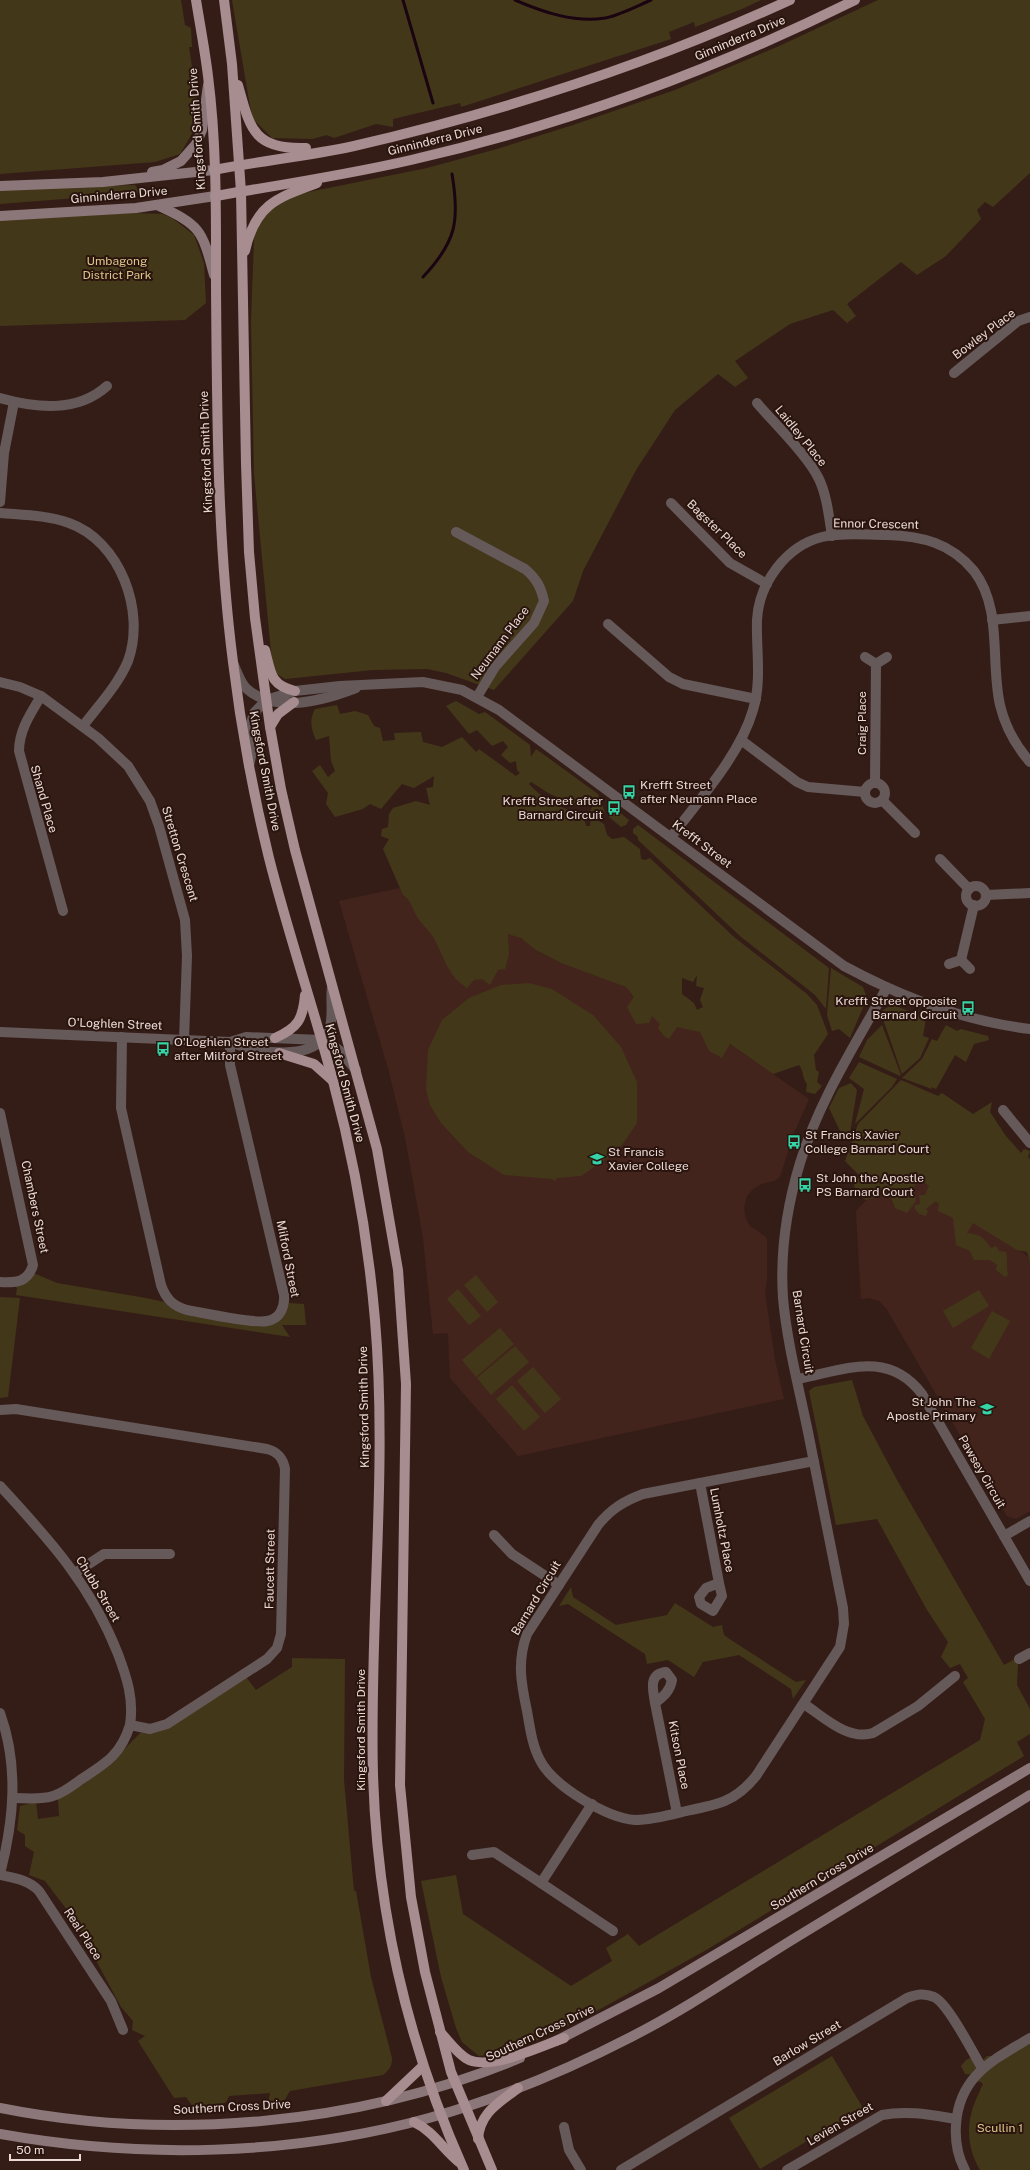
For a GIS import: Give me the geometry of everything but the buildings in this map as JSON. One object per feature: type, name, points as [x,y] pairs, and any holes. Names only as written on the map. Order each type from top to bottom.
[{"type":"main road","name":"Kingsford Smith Drive","points":[[196,0],[209,79],[215,196],[222,549],[233,663],[250,766],[269,858],[333,1081],[351,1154],[362,1214],[370,1273],[378,1364],[379,1442],[373,1718],[374,1803],[383,1888],[394,1955],[423,2066],[462,2167]]},
{"type":"main road","name":"Kingsford Smith Drive","points":[[224,0],[232,64],[241,192],[249,544],[255,618],[266,700],[295,850],[377,1149],[389,1210],[398,1270],[405,1362],[406,1461],[400,1785],[411,1897],[425,1972],[455,2083],[492,2170]]},
{"type":"main road","name":"Ginninderra Drive","points":[[0,186],[103,182],[214,170],[352,146],[513,105],[574,86],[697,41],[790,0]]},
{"type":"main road","name":"Ginninderra Drive","points":[[0,216],[157,206],[412,160],[526,130],[589,110],[706,67],[771,40],[855,0]]},
{"type":"main road","points":[[232,64],[249,122],[256,134],[265,141],[281,148],[291,149],[352,146]]},
{"type":"main road","points":[[103,182],[163,170],[181,161],[196,144],[202,130],[209,79]]},
{"type":"main road","points":[[242,268],[252,227],[266,207],[286,194],[345,173]]},
{"type":"main road","points":[[157,206],[190,222],[198,230],[206,246],[216,283]]},
{"type":"main road","points":[[255,618],[272,679],[282,688],[295,691]]},
{"type":"main road","points":[[270,727],[278,714],[294,702]]},
{"type":"main road","points":[[275,1038],[289,1032],[299,1021],[304,1008],[306,989]]},
{"type":"main road","points":[[279,1053],[314,1064],[325,1072],[333,1081]]},
{"type":"main road","name":"Southern Cross Drive","points":[[0,2108],[108,2123],[202,2124],[291,2118],[386,2101],[455,2083],[518,2059],[564,2038],[659,1988],[1030,1768]]},
{"type":"main road","points":[[0,2134],[105,2148],[174,2150],[241,2148],[326,2139],[414,2122],[441,2114],[518,2088],[579,2062],[639,2032],[1030,1795]]},
{"type":"main road","points":[[440,2032],[468,2060],[483,2062],[499,2061],[564,2038]]},
{"type":"main road","points":[[386,2101],[423,2066]]},
{"type":"main road","points":[[478,2139],[479,2128],[484,2116],[518,2088]]},
{"type":"main road","points":[[414,2122],[431,2132],[447,2152],[462,2167]]},
{"type":"street","name":"Bowley Place","points":[[954,373],[1018,321],[1030,317]]},
{"type":"street","points":[[0,398],[36,406],[73,404],[98,394],[107,386]]},
{"type":"street","points":[[0,502],[4,453],[14,402]]},
{"type":"street","name":"Laidley Place","points":[[756,403],[811,466],[819,479],[826,500],[832,536]]},
{"type":"street","name":"Bagster Place","points":[[671,503],[730,564],[766,584]]},
{"type":"street","points":[[0,513],[55,519],[81,528],[100,542],[109,552],[120,569],[127,585],[134,630],[132,647],[128,661],[120,676],[83,726]]},
{"type":"street","name":"Neumann Place","points":[[456,532],[525,569],[534,576],[540,585],[544,601],[534,623],[495,667],[477,697]]},
{"type":"street","name":"Ennor Crescent","points":[[671,837],[741,740],[754,710],[758,669],[757,619],[760,601],[766,584],[781,562],[793,552],[811,541],[832,536],[912,536],[928,539],[945,546],[960,557],[978,578],[986,594],[992,620],[1000,705],[1012,736],[1030,762]]},
{"type":"street","points":[[992,620],[1030,616]]},
{"type":"street","points":[[608,624],[669,677],[682,684],[756,699]]},
{"type":"street","points":[[865,657],[876,664],[887,657]]},
{"type":"street","name":"Krefft Street","points":[[233,663],[246,689],[266,700],[294,702],[336,696],[364,686]]},
{"type":"street","name":"Craig Place","points":[[875,783],[876,664]]},
{"type":"street","name":"Krefft Street","points":[[266,700],[295,691],[340,686],[364,686],[400,681],[423,682],[446,686],[477,697],[499,710],[844,966],[886,988],[951,1013],[984,1021],[1030,1029]]},
{"type":"street","name":"Stretton Crescent","points":[[0,682],[20,687],[41,696],[109,746],[128,766],[150,801],[159,826],[185,920],[187,956],[184,1040]]},
{"type":"street","name":"Shand Place","points":[[41,696],[22,731],[18,751],[63,912]]},
{"type":"street","points":[[250,766],[253,747],[250,726],[254,713],[266,700]]},
{"type":"street","points":[[741,740],[797,782],[808,787],[865,792]]},
{"type":"street","points":[[875,783],[885,789],[885,797],[875,803],[871,802],[866,796],[865,792],[868,785],[875,783]]},
{"type":"street","points":[[882,800],[915,833]]},
{"type":"street","points":[[940,859],[969,889]]},
{"type":"street","points":[[969,889],[980,886],[986,895],[984,902],[974,906]]},
{"type":"street","points":[[969,889],[966,896],[970,904],[974,906]]},
{"type":"street","points":[[986,895],[1030,893]]},
{"type":"street","points":[[961,960],[974,906]]},
{"type":"street","points":[[949,964],[961,960]]},
{"type":"street","points":[[961,960],[970,969]]},
{"type":"street","points":[[321,1040],[329,1030],[333,985]]},
{"type":"street","name":"Barnard Circuit","points":[[814,1461],[643,1494],[621,1503],[608,1513],[598,1525],[527,1634],[520,1656],[520,1680],[534,1747],[540,1761],[556,1780],[592,1804],[621,1818],[636,1820],[677,1813],[727,1801],[746,1788],[756,1776],[840,1647],[844,1624],[843,1608],[783,1298],[783,1256],[787,1218],[806,1146],[833,1083],[886,988]]},
{"type":"street","name":"O'Loghlen Street","points":[[0,1032],[230,1042],[244,1047],[279,1053],[298,1052],[321,1040]]},
{"type":"street","name":"Milford Street","points":[[122,1037],[121,1108],[164,1294],[178,1307],[187,1310],[267,1321],[279,1315],[284,1302],[284,1295],[230,1065],[230,1042]]},
{"type":"street","name":"O'Loghlen Street","points":[[230,1042],[246,1037],[321,1040],[330,1043],[340,1051],[357,1072]]},
{"type":"street","points":[[1003,1110],[1030,1143]]},
{"type":"street","name":"Chambers Street","points":[[0,1113],[34,1265],[31,1272],[24,1280],[17,1283],[0,1282]]},
{"type":"street","name":"Pawsey Circuit","points":[[798,1380],[875,1366],[896,1370],[913,1382],[922,1394],[1030,1582]]},
{"type":"street","name":"Faucett Street","points":[[0,1410],[16,1409],[267,1449],[278,1454],[284,1463],[281,1634],[277,1648],[267,1659],[167,1724],[150,1729],[130,1725]]},
{"type":"street","name":"Lumholtz Place","points":[[700,1483],[719,1583]]},
{"type":"street","name":"Chubb Street","points":[[0,1486],[42,1532],[75,1573],[99,1613],[124,1670],[132,1700],[130,1725]]},
{"type":"street","points":[[1004,1536],[1030,1521]]},
{"type":"street","points":[[494,1535],[512,1554],[559,1585]]},
{"type":"street","points":[[75,1573],[104,1554],[170,1554]]},
{"type":"street","points":[[1019,1659],[1030,1653]]},
{"type":"street","points":[[804,1704],[845,1731],[859,1736],[866,1735],[873,1733],[918,1706],[955,1676]]},
{"type":"street","name":"Kitson Place","points":[[655,1703],[677,1813]]},
{"type":"street","points":[[0,1713],[11,1760],[13,1798],[9,1840],[0,1874]]},
{"type":"street","points":[[13,1798],[41,1798],[54,1796],[65,1791],[109,1761],[123,1745],[130,1725]]},
{"type":"street","points":[[541,1883],[592,1804]]},
{"type":"street","points":[[472,1855],[494,1852],[613,1930]]},
{"type":"street","name":"Real Place","points":[[0,1874],[26,1881],[39,1891],[112,2001],[123,2030]]},
{"type":"street","name":"Barlow Street","points":[[621,2170],[907,1998],[918,1994],[935,1997],[946,2007],[982,2068]]},
{"type":"street","points":[[965,2170],[958,2151],[955,2134],[956,2119],[965,2090],[982,2068],[1030,2038]]},
{"type":"street","name":"Levien Street","points":[[787,2170],[882,2114],[911,2112],[956,2119]]},
{"type":"street","points":[[564,2127],[569,2150],[581,2170]]},
{"type":"shaded area","name":"St Francis Xavier College","points":[[474,872],[536,950],[561,963],[633,989],[715,1034],[809,1099],[793,1135],[780,1177],[774,1181],[761,1184],[753,1189],[747,1196],[744,1207],[745,1216],[749,1225],[767,1238],[767,1279],[765,1293],[775,1360],[784,1399],[518,1456],[450,1378],[448,1333],[433,1334],[423,1238],[406,1142],[389,1072],[339,901]]},
{"type":"shaded area","name":"St John The Apostle Primary","points":[[906,1158],[946,1196],[1030,1258],[1030,1511],[1016,1519],[1007,1516],[886,1308],[879,1301],[869,1298],[861,1299],[856,1211]]},
{"type":"green space","points":[[0,0],[181,0],[185,25],[191,28],[192,47],[189,47],[200,120],[180,154],[155,162],[0,174]]},
{"type":"green space","points":[[232,0],[761,0],[695,27],[694,22],[669,32],[671,39],[461,107],[460,103],[393,119],[393,127],[376,124],[334,138],[327,135],[312,139],[272,138],[252,118]]},
{"type":"green space","points":[[878,0],[1030,0],[1030,173],[993,207],[985,202],[977,210],[981,219],[946,256],[917,275],[901,262],[847,304],[856,316],[847,323],[833,310],[790,324],[735,361],[748,378],[735,387],[718,374],[675,410],[636,470],[583,571],[573,601],[494,690],[446,673],[427,669],[373,670],[285,679],[277,674],[272,662],[254,474],[251,322],[254,239],[256,228],[264,213],[294,195],[427,168],[497,149],[675,90],[777,47]]},
{"type":"green space","points":[[135,185],[140,193],[0,204],[0,189]]},
{"type":"green space","name":"Umbagong District Park","points":[[133,213],[162,214],[172,218],[194,235],[204,263],[206,303],[185,320],[0,326],[0,220]]},
{"type":"green space","points":[[456,701],[479,714],[485,712],[530,745],[531,757],[536,749],[598,794],[605,813],[599,814],[590,811],[594,804],[590,798],[587,803],[580,803],[577,806],[550,794],[531,782],[529,784],[547,800],[554,804],[583,814],[586,826],[590,826],[591,817],[604,824],[607,835],[612,839],[624,837],[640,849],[641,859],[645,860],[650,858],[734,937],[807,994],[817,1005],[828,1034],[814,1055],[816,1070],[819,1072],[817,1082],[822,1086],[815,1094],[806,1092],[807,1084],[799,1065],[773,1074],[730,1044],[722,1058],[709,1051],[700,1032],[677,1027],[669,1039],[664,1036],[658,1028],[660,1024],[652,1016],[649,1023],[636,1024],[627,1007],[634,997],[626,987],[561,963],[536,950],[521,938],[508,934],[509,954],[505,969],[498,970],[490,985],[482,979],[474,980],[467,988],[461,984],[451,973],[435,940],[416,915],[410,901],[403,895],[383,849],[389,839],[381,836],[382,829],[388,827],[389,814],[393,808],[416,801],[430,805],[426,788],[433,787],[434,776],[414,788],[402,784],[381,809],[370,804],[363,809],[335,817],[326,804],[328,793],[312,771],[320,765],[328,777],[335,771],[331,761],[329,736],[316,740],[311,721],[315,709],[337,705],[340,714],[355,711],[368,715],[374,726],[380,728],[383,741],[395,740],[394,733],[421,732],[423,742],[442,747],[462,737],[476,752],[479,749],[516,776],[520,773],[517,770],[516,761],[510,763],[501,755],[508,747],[503,741],[492,746],[477,730],[469,734],[446,706]],"holes":[[[697,975],[696,986],[704,988],[700,1000],[703,1007],[697,1010],[694,1003],[682,994],[682,978],[693,982]]]},
{"type":"green space","points":[[618,811],[629,820],[626,825],[621,827],[609,817],[611,812]]},
{"type":"green space","points":[[638,825],[829,968],[826,1009],[815,995],[740,936],[638,840],[638,837],[633,833],[633,829]]},
{"type":"green space","points":[[831,968],[863,987],[867,998],[850,1038],[839,1029],[832,1031],[827,1015]]},
{"type":"green space","points":[[529,983],[552,989],[593,1015],[621,1047],[637,1082],[637,1123],[622,1145],[609,1157],[581,1176],[557,1178],[555,1181],[552,1179],[504,1175],[468,1152],[441,1123],[430,1105],[426,1089],[428,1050],[442,1020],[469,998],[501,985]]},
{"type":"green space","points":[[896,1006],[926,1018],[923,1036],[929,1038],[920,1058],[902,1074],[883,1019],[882,1011],[888,1007]]},
{"type":"green space","points":[[882,1025],[901,1075],[900,1076],[859,1057],[867,1040]]},
{"type":"green space","points":[[946,1025],[957,1031],[961,1029],[988,1036],[989,1040],[974,1044],[966,1062],[955,1055],[936,1089],[931,1087],[932,1089],[902,1078],[922,1059],[932,1039],[937,1041]]},
{"type":"green space","points":[[859,1062],[897,1079],[892,1087],[855,1124],[864,1089],[849,1078]]},
{"type":"green space","points":[[901,1080],[938,1096],[942,1093],[973,1114],[992,1102],[990,1112],[1006,1136],[1021,1153],[1024,1149],[1030,1151],[1028,1157],[1030,1159],[1030,1262],[1027,1252],[1017,1250],[973,1223],[967,1233],[975,1234],[981,1237],[991,1248],[996,1246],[999,1251],[1006,1252],[1008,1275],[1005,1277],[996,1270],[997,1265],[990,1260],[974,1260],[970,1251],[956,1245],[953,1218],[938,1211],[939,1204],[936,1201],[926,1209],[928,1211],[926,1216],[919,1214],[915,1209],[915,1205],[920,1204],[919,1195],[925,1195],[929,1186],[920,1179],[914,1186],[916,1201],[907,1213],[895,1208],[886,1185],[881,1189],[880,1196],[866,1200],[855,1194],[854,1182],[859,1175],[845,1161],[858,1124]]},
{"type":"green space","points":[[851,1083],[857,1090],[849,1139],[842,1135],[829,1108],[839,1088]]},
{"type":"green space","points":[[31,1272],[57,1283],[146,1298],[256,1322],[276,1320],[287,1311],[289,1303],[304,1304],[306,1325],[282,1325],[290,1337],[16,1295],[17,1288],[11,1283]]},
{"type":"green space","points":[[476,1275],[498,1302],[487,1312],[464,1285]]},
{"type":"green space","points":[[458,1289],[481,1316],[469,1325],[447,1299]]},
{"type":"green space","points":[[979,1290],[989,1306],[953,1328],[943,1311]]},
{"type":"green space","points":[[0,1297],[20,1298],[8,1397],[0,1398]]},
{"type":"green space","points":[[992,1311],[1010,1321],[989,1359],[971,1348]]},
{"type":"green space","points":[[500,1328],[514,1344],[476,1377],[462,1360]]},
{"type":"green space","points":[[515,1346],[529,1362],[491,1395],[477,1378]]},
{"type":"green space","points":[[533,1367],[561,1399],[545,1413],[517,1381]]},
{"type":"green space","points":[[852,1380],[863,1416],[897,1480],[1004,1665],[1015,1659],[1018,1664],[1017,1685],[1030,1709],[1030,1734],[1017,1742],[1024,1756],[708,1949],[586,2017],[512,2052],[479,2056],[462,2042],[456,2028],[441,1977],[421,1881],[456,1875],[463,1914],[571,1986],[612,1961],[606,1948],[628,1934],[639,1946],[980,1740],[985,1719],[963,1682],[968,1678],[960,1664],[950,1668],[941,1657],[948,1642],[927,1610],[877,1519],[836,1525],[809,1391],[814,1387]]},
{"type":"green space","points":[[512,1385],[540,1417],[524,1431],[496,1399]]},
{"type":"green space","points":[[571,1587],[573,1597],[616,1625],[667,1615],[675,1603],[713,1627],[722,1625],[724,1635],[796,1682],[806,1680],[793,1699],[791,1689],[739,1655],[703,1662],[694,1677],[668,1660],[647,1664],[645,1654],[568,1604],[559,1606]]},
{"type":"green space","points":[[292,1658],[345,1659],[344,1780],[354,1891],[356,1891],[371,1977],[392,2058],[391,2066],[383,2075],[290,2091],[278,2111],[266,2111],[270,2093],[229,2096],[226,2102],[207,2112],[194,2108],[186,2097],[174,2098],[138,2041],[145,2036],[132,2030],[133,2021],[121,2007],[74,1919],[45,1881],[29,1875],[34,1852],[25,1846],[25,1835],[17,1830],[20,1806],[36,1802],[38,1819],[59,1816],[58,1798],[119,1755],[140,1733],[176,1723],[246,1677],[256,1690],[292,1667]]},
{"type":"green space","name":"Scullin 1","points":[[1030,2038],[1030,2170],[980,2170],[972,2151],[969,2132],[972,2112],[983,2085],[981,2082],[975,2081],[974,2075],[965,2074],[961,2066],[966,2060],[974,2056],[982,2061],[987,2056],[993,2056],[997,2052],[1010,2048],[1011,2043]]},
{"type":"green space","points":[[832,2056],[863,2108],[760,2169],[729,2118]]},
{"type":"waterway","points":[[403,0],[433,103]]},
{"type":"waterway","points":[[515,0],[537,9],[570,18],[582,19],[605,18],[617,15],[651,0]]},
{"type":"waterway","points":[[423,277],[443,253],[453,230],[455,205],[452,174]]},
{"type":"place","name":"Krefft Street after Neumann Place","points":[[629,792]]},
{"type":"place","name":"Krefft Street after Barnard Circuit","points":[[614,808]]},
{"type":"place","name":"Krefft Street opposite Barnard Circuit","points":[[968,1008]]},
{"type":"place","name":"O'Loghlen Street after Milford Street","points":[[163,1049]]},
{"type":"place","name":"St Francis Xavier College Barnard Court","points":[[794,1142]]},
{"type":"place","name":"St Francis Xavier College","points":[[597,1159]]},
{"type":"place","name":"St John the Apostle PS Barnard Court","points":[[805,1185]]},
{"type":"place","name":"St John The Apostle Primary","points":[[987,1409]]}]
